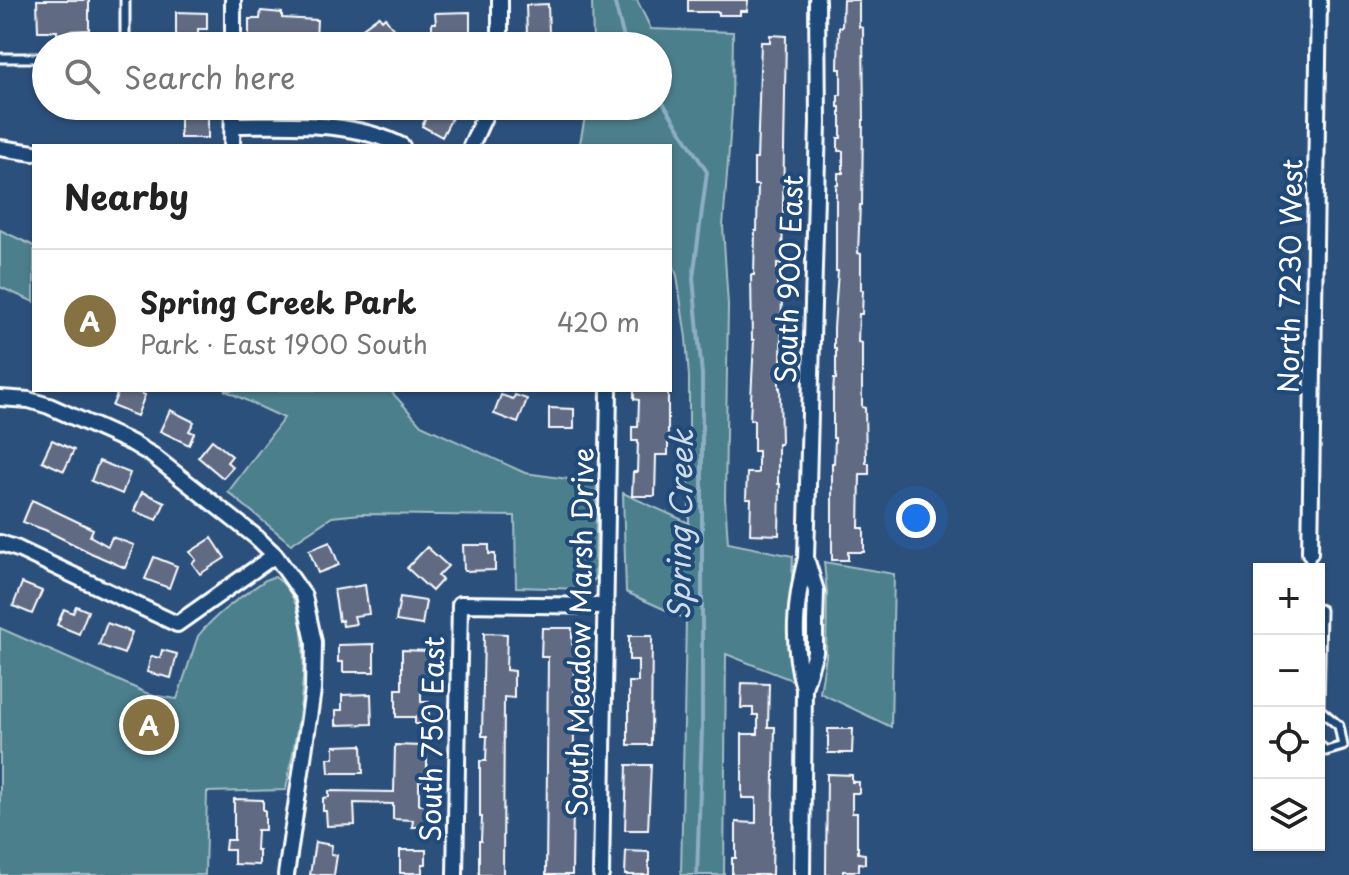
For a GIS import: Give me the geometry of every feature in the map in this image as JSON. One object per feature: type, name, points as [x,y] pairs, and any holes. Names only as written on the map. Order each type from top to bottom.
[{"type":"street","points":[[233,0],[233,32]]},
{"type":"street","points":[[500,0],[500,32]]},
{"type":"street","name":"South 900 East","points":[[802,875],[804,688],[815,652],[816,591],[806,558],[818,123],[817,0]]},
{"type":"street","name":"North 7230 West","points":[[1310,553],[1319,0]]},
{"type":"street","points":[[232,144],[233,120]]},
{"type":"street","points":[[472,144],[483,120]]},
{"type":"street","points":[[233,125],[349,128],[374,133],[398,144]]},
{"type":"street","points":[[0,148],[32,153]]},
{"type":"street","name":"South Meadow Marsh Drive","points":[[601,875],[609,392]]},
{"type":"street","points":[[0,398],[29,400],[49,406],[152,455],[256,537],[275,555],[304,596],[314,642],[313,690],[286,875]]},
{"type":"street","points":[[0,543],[177,624],[275,555]]},
{"type":"street","name":"South 750 East","points":[[455,875],[460,604],[606,606]]},
{"type":"lane","points":[[125,0],[125,32]]},
{"type":"lane","points":[[0,58],[32,58]]},
{"type":"lane","points":[[1310,553],[1310,563]]},
{"type":"lane","points":[[1319,707],[1321,635]]},
{"type":"lane","points":[[1325,715],[1339,726],[1343,746],[1325,750]]},
{"type":"green space","points":[[592,0],[637,0],[651,29],[733,32],[732,110],[723,226],[728,305],[725,499],[728,543],[793,556],[789,645],[794,681],[726,654],[724,875],[681,875],[686,619],[626,592],[623,493],[689,523],[689,377],[677,276],[672,260],[672,144],[580,143],[584,120],[672,120],[672,32],[593,32]]},
{"type":"green space","points":[[0,230],[32,245],[32,301],[0,287]]},
{"type":"green space","points":[[228,392],[392,392],[421,425],[525,473],[597,483],[595,579],[584,589],[516,587],[515,516],[361,514],[332,517],[291,544],[228,492],[284,418]]},
{"type":"green space","points":[[824,562],[894,574],[891,727],[820,693],[826,656]]},
{"type":"green space","points":[[275,577],[290,594],[300,617],[303,645],[300,709],[286,790],[207,792],[205,875],[0,875],[0,628],[151,695],[177,699],[198,636],[230,605],[267,579]]},
{"type":"building","points":[[37,0],[89,0],[89,30],[38,31]]},
{"type":"building","points":[[688,0],[748,0],[747,11],[740,11],[740,15],[688,12]]},
{"type":"building","points":[[843,0],[859,0],[859,27],[863,28],[864,120],[858,253],[861,254],[863,290],[858,342],[862,343],[862,407],[865,408],[869,474],[860,474],[859,528],[864,528],[864,552],[848,552],[848,560],[832,560],[833,393],[836,379],[834,328],[838,271],[836,185],[838,173],[843,173],[843,151],[838,151],[838,138],[841,138],[838,95],[841,95],[841,69],[838,69]]},
{"type":"building","points":[[548,4],[549,32],[527,32],[526,5]]},
{"type":"building","points":[[261,11],[282,13],[282,18],[317,20],[316,32],[249,32],[249,19],[260,19]]},
{"type":"building","points":[[176,12],[207,13],[207,29],[176,32]]},
{"type":"building","points":[[470,12],[470,32],[432,32],[432,23],[436,23],[435,13]]},
{"type":"building","points":[[379,16],[382,20],[385,17],[395,31],[394,32],[357,32]]},
{"type":"building","points":[[770,35],[786,36],[782,264],[777,263],[777,288],[782,288],[779,535],[750,534],[751,499],[746,499],[747,473],[758,473],[754,420],[750,420],[754,340],[751,275],[754,275],[758,185],[754,185],[754,159],[757,159],[761,42],[770,42]]},
{"type":"building","points":[[180,120],[208,120],[208,138],[180,138]]},
{"type":"building","points":[[425,120],[451,120],[442,137],[422,126]]},
{"type":"building","points":[[118,392],[145,395],[137,416],[112,406]]},
{"type":"building","points":[[634,392],[668,392],[668,455],[656,455],[655,496],[632,496],[638,441],[632,441],[632,427],[638,427],[639,400],[634,399]]},
{"type":"building","points":[[501,395],[527,399],[518,423],[494,414]]},
{"type":"building","points":[[549,408],[574,409],[574,429],[549,429]]},
{"type":"building","points":[[170,410],[194,422],[189,431],[194,433],[189,445],[160,431]]},
{"type":"building","points":[[52,440],[74,450],[64,471],[42,461]]},
{"type":"building","points":[[212,440],[232,456],[227,462],[233,467],[223,478],[198,457]]},
{"type":"building","points":[[99,461],[130,473],[122,494],[91,481]]},
{"type":"building","points":[[142,492],[165,502],[157,520],[134,511]]},
{"type":"building","points":[[32,500],[93,529],[90,536],[108,546],[112,537],[134,545],[125,568],[23,522]]},
{"type":"building","points":[[212,538],[225,558],[200,574],[192,563],[196,560],[190,552]]},
{"type":"building","points":[[330,542],[339,565],[318,573],[309,550]]},
{"type":"building","points":[[463,545],[489,545],[489,554],[495,554],[495,570],[464,571]]},
{"type":"building","points":[[427,547],[448,566],[438,576],[442,580],[432,591],[407,568]]},
{"type":"building","points":[[154,557],[177,566],[169,588],[145,579]]},
{"type":"building","points":[[22,583],[42,591],[32,614],[13,606]]},
{"type":"building","points":[[365,585],[369,614],[354,616],[356,624],[343,626],[342,620],[339,621],[334,590]]},
{"type":"building","points":[[400,597],[426,601],[422,625],[396,621]]},
{"type":"building","points":[[76,606],[88,611],[79,634],[57,625],[64,609],[73,613]]},
{"type":"building","points":[[107,623],[132,632],[124,654],[99,645]]},
{"type":"building","points":[[542,628],[572,628],[572,644],[577,644],[572,875],[546,875],[548,657],[541,657]]},
{"type":"building","points":[[484,633],[507,634],[506,670],[514,671],[514,698],[504,697],[503,875],[479,875],[482,817],[480,761],[486,761],[487,736],[482,736]]},
{"type":"building","points":[[629,636],[652,636],[651,745],[628,745],[629,682],[638,682],[638,660],[629,660]]},
{"type":"building","points":[[374,644],[374,672],[343,672],[343,662],[338,662],[338,645]]},
{"type":"building","points":[[162,650],[177,654],[171,678],[147,672],[151,656],[160,658]]},
{"type":"building","points":[[402,650],[429,651],[428,675],[421,675],[421,702],[429,702],[429,724],[415,724],[415,717],[396,717],[396,689],[402,689]]},
{"type":"building","points":[[742,683],[769,684],[768,727],[775,727],[772,875],[732,875],[732,858],[736,858],[736,822],[756,823],[756,798],[742,798],[742,734],[758,734],[758,715],[753,715],[753,708],[741,708]]},
{"type":"building","points":[[371,694],[372,724],[336,725],[336,710],[342,710],[342,695]]},
{"type":"building","points":[[828,729],[853,729],[852,753],[828,753]]},
{"type":"building","points":[[362,745],[363,773],[329,773],[328,758],[334,758],[334,746]]},
{"type":"building","points":[[395,745],[421,746],[421,753],[427,753],[427,781],[419,781],[419,805],[428,805],[427,827],[412,827],[413,820],[393,819],[393,804],[354,803],[355,825],[327,826],[323,798],[329,797],[329,791],[394,792]]},
{"type":"building","points":[[627,765],[651,765],[648,830],[625,830]]},
{"type":"building","points":[[827,774],[852,775],[852,782],[859,782],[859,793],[852,793],[852,813],[857,813],[857,847],[858,853],[865,854],[865,864],[859,863],[859,871],[843,871],[843,875],[826,875]]},
{"type":"building","points":[[234,799],[263,800],[265,830],[257,830],[259,865],[234,864],[234,850],[225,850],[226,840],[234,840]]},
{"type":"building","points":[[315,842],[332,845],[331,854],[337,855],[334,875],[310,875]]},
{"type":"building","points":[[400,850],[426,850],[422,873],[400,873]]},
{"type":"building","points":[[626,851],[649,852],[649,875],[625,875]]},
{"type":"waterway","name":"Spring Creek","points":[[614,0],[622,32]]},
{"type":"waterway","name":"Spring Creek","points":[[672,117],[707,172],[693,278],[702,375],[702,729],[697,875]]},
{"type":"place","name":"Spring Creek Park","points":[[149,725]]}]
